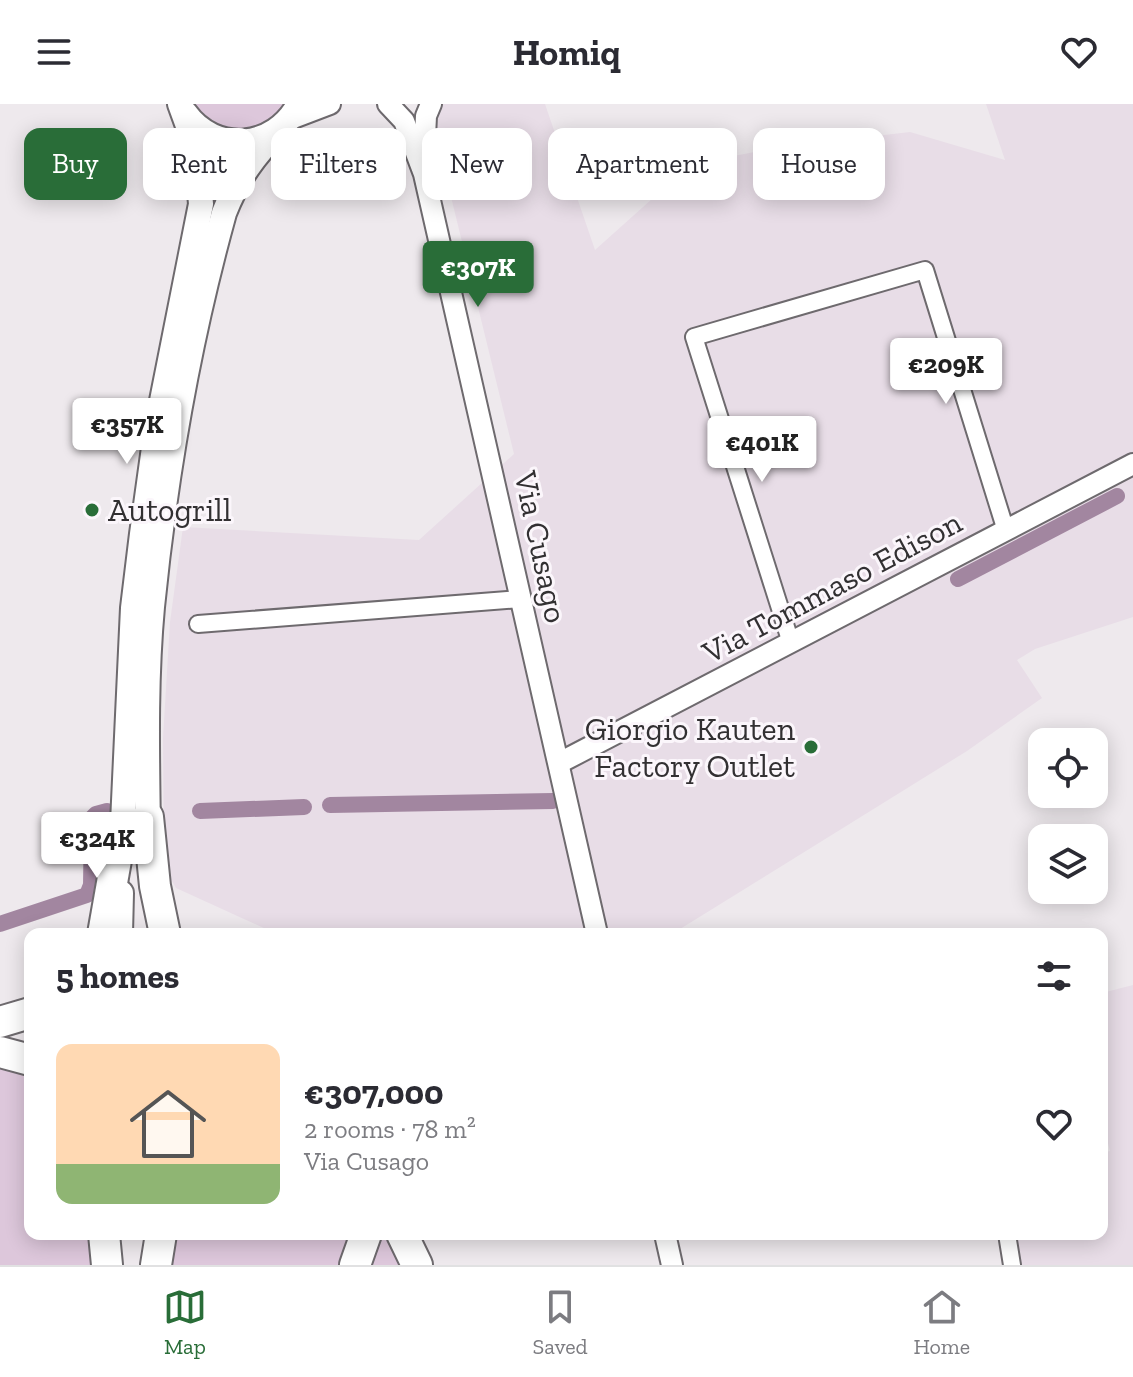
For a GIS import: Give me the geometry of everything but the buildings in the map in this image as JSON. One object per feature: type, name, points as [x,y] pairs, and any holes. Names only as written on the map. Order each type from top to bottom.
[{"type":"highway","points":[[105,928],[135,822]]},
{"type":"highway","points":[[135,822],[155,886],[164,928]]},
{"type":"highway","points":[[0,1022],[24,1015]]},
{"type":"highway","points":[[0,1052],[24,1058]]},
{"type":"highway","points":[[105,1240],[110,1265]]},
{"type":"highway","points":[[156,1265],[160,1240]]},
{"type":"highway","points":[[355,1265],[364,1240]]},
{"type":"highway","points":[[405,1240],[417,1265]]},
{"type":"main road","points":[[180,104],[197,127],[226,141],[254,141],[289,117]]},
{"type":"main road","points":[[147,928],[135,822],[133,608],[157,426],[201,204],[196,148],[180,104]]},
{"type":"main road","points":[[121,928],[147,721],[152,609],[188,368],[224,213],[252,158],[289,117]]},
{"type":"main road","points":[[110,1265],[112,1240]]},
{"type":"main road","points":[[150,1240],[150,1265]]},
{"type":"street","points":[[289,117],[330,104]]},
{"type":"street","name":"Via Cusago","points":[[388,104],[404,121],[422,169]]},
{"type":"street","name":"Via Cusago","points":[[425,128],[431,104]]},
{"type":"street","name":"Via Cusago","points":[[430,200],[596,928]]},
{"type":"street","points":[[791,643],[694,337],[925,270],[1006,531]]},
{"type":"street","name":"Via Tommaso Edison","points":[[559,763],[1133,464]]},
{"type":"street","points":[[198,624],[520,599]]},
{"type":"street","points":[[666,1240],[672,1265]]},
{"type":"street","points":[[1008,1240],[1012,1265]]},
{"type":"shaded area","points":[[194,104],[288,104],[275,122],[255,130],[222,128],[209,123]]},
{"type":"shaded area","points":[[443,104],[545,104],[553,128],[548,128],[548,200],[578,200],[595,250],[651,200],[737,200],[737,155],[753,152],[753,200],[885,200],[885,135],[910,132],[1005,160],[986,104],[1133,104],[1133,617],[1035,649],[1017,660],[1042,698],[967,751],[682,928],[264,928],[176,888],[164,867],[163,738],[170,622],[183,527],[419,540],[514,454],[452,200],[532,200],[532,128],[436,128]]},
{"type":"shaded area","points":[[1133,985],[1133,1265],[1018,1265],[1013,1240],[1108,1240],[1108,991]]},
{"type":"shaded area","points":[[0,1059],[24,1066],[24,1240],[93,1240],[95,1265],[0,1265]]},
{"type":"shaded area","points":[[174,1240],[357,1240],[349,1265],[172,1265]]},
{"type":"shaded area","points":[[373,1240],[396,1240],[406,1265],[366,1265]]},
{"type":"waterway","points":[[958,579],[1117,496]]},
{"type":"waterway","points":[[330,805],[553,801]]},
{"type":"waterway","points":[[200,811],[304,807]]},
{"type":"waterway","points":[[0,924],[87,895],[91,885],[92,818],[107,811]]},
{"type":"place","name":"Autogrill","points":[[92,510]]},
{"type":"place","name":"Giorgio Kauten Factory Outlet","points":[[811,747]]}]
